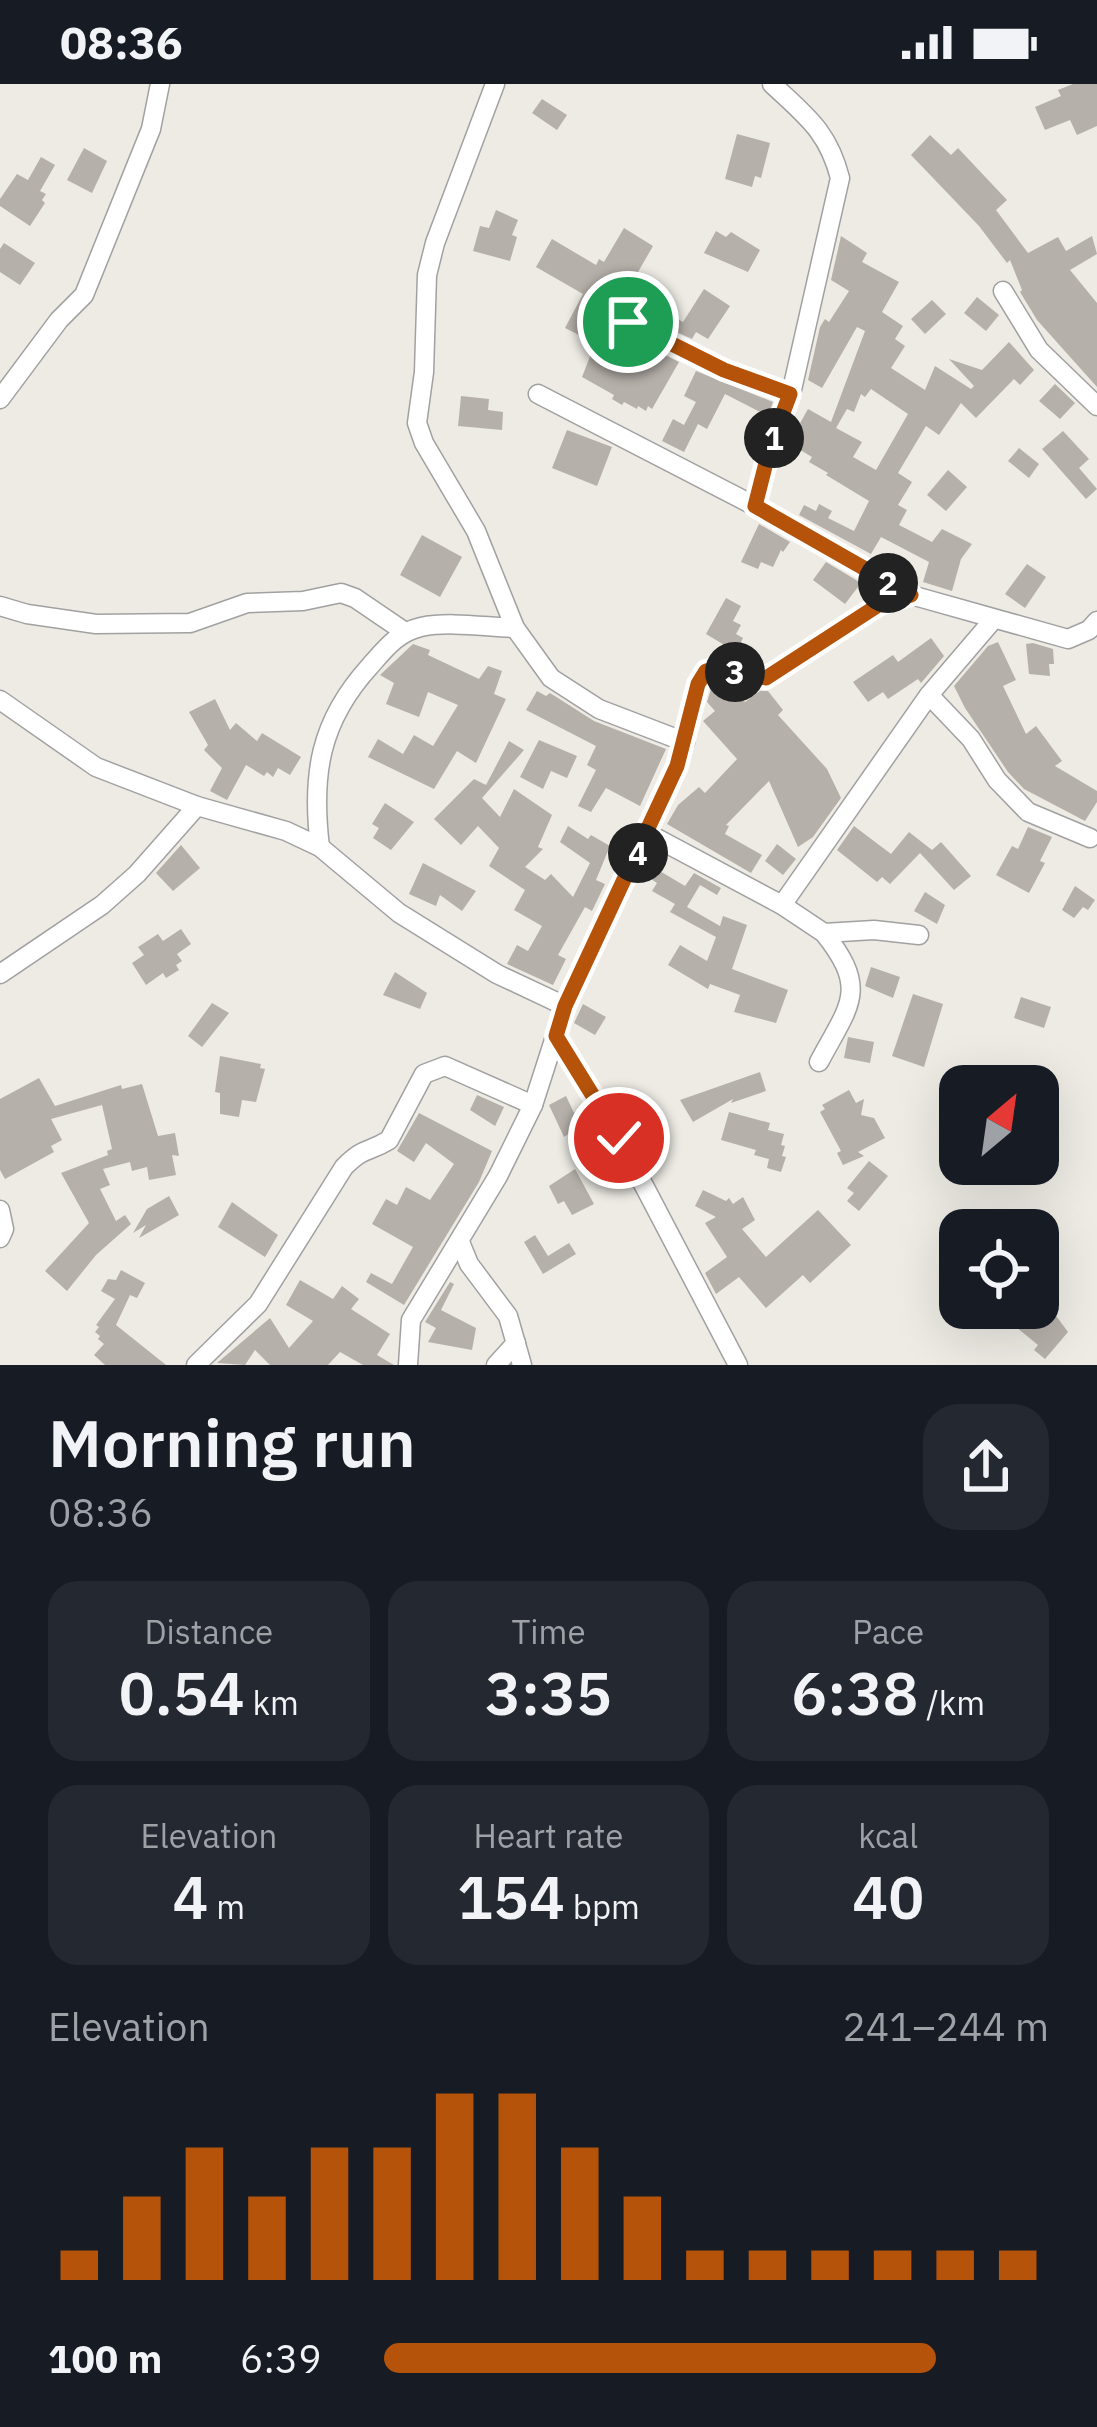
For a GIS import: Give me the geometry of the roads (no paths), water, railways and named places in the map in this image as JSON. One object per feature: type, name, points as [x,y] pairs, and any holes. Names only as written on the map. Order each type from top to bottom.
[{"type":"street","points":[[0,400],[59,320],[84,295],[151,129],[160,84]]},
{"type":"street","points":[[495,84],[427,275],[417,423],[476,531],[515,628],[551,678],[599,709],[685,742]]},
{"type":"street","points":[[755,506],[790,394],[840,178],[832,148],[819,127],[772,84]]},
{"type":"street","points":[[1003,291],[1040,350],[1097,406]]},
{"type":"street","points":[[628,322],[724,370],[790,394]]},
{"type":"street","points":[[538,394],[755,506],[911,595],[1067,639],[1089,631],[1097,621]]},
{"type":"street","points":[[0,606],[96,624],[190,623],[247,603],[303,601],[340,593],[405,632]]},
{"type":"street","points":[[408,1365],[411,1321],[533,1106],[565,1006],[647,833],[685,742],[698,684],[706,671],[718,668],[766,678],[880,604],[911,595]]},
{"type":"street","points":[[782,905],[929,695],[993,620]]},
{"type":"street","points":[[320,847],[315,784],[331,722],[347,689],[405,632],[425,626],[515,628]]},
{"type":"street","points":[[929,695],[971,739],[997,780],[1028,812],[1090,838]]},
{"type":"street","points":[[0,700],[96,767],[197,806],[286,831],[320,847],[399,914],[497,974],[565,1006]]},
{"type":"street","points":[[0,974],[102,905],[197,806]]},
{"type":"street","points":[[647,833],[782,905],[824,933],[842,956],[851,976],[852,995],[819,1063]]},
{"type":"street","points":[[824,933],[874,930],[919,935]]},
{"type":"street","points":[[556,1036],[619,1138],[738,1365]]},
{"type":"street","points":[[196,1365],[258,1304],[344,1167],[363,1148],[379,1147],[389,1140],[424,1074],[445,1066],[533,1106]]},
{"type":"street","points":[[0,1210],[4,1228],[0,1238]]},
{"type":"street","points":[[460,1241],[469,1264],[508,1316],[522,1365]]},
{"type":"street","points":[[496,1365],[516,1343]]}]
